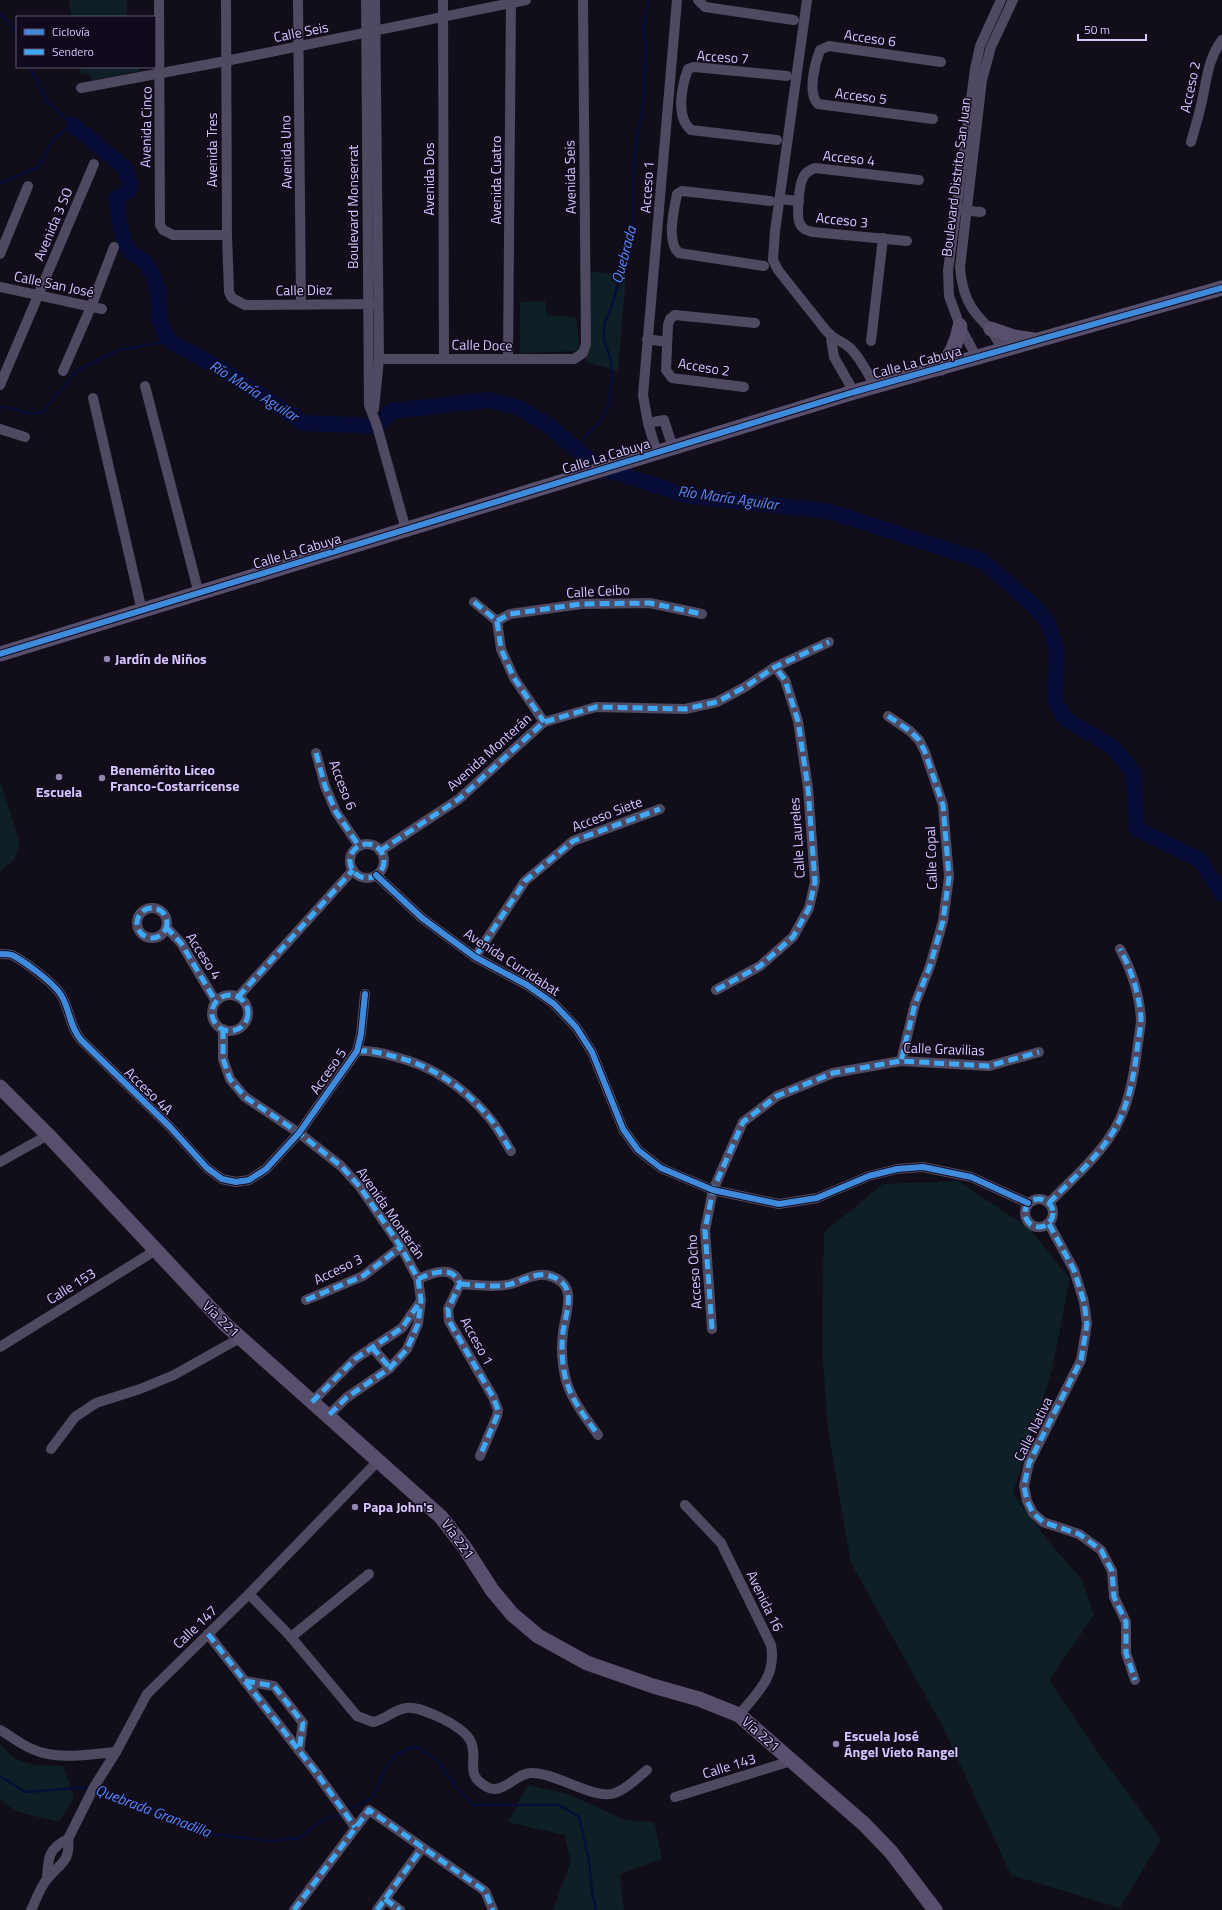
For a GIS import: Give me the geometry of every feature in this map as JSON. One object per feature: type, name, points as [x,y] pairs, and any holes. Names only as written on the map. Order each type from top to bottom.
[{"type":"street","name":"Avenida Cinco","points":[[159,0],[159,219],[163,230],[173,235],[227,235]]},
{"type":"street","name":"Avenida Tres","points":[[226,0],[228,286],[232,298]]},
{"type":"street","name":"Avenida Uno","points":[[298,0],[302,304]]},
{"type":"street","name":"Boulevard Monserrat","points":[[366,0],[371,32],[379,359],[373,413]]},
{"type":"street","name":"Boulevard Monserrat","points":[[375,0],[371,32],[368,304],[369,405],[373,413],[406,530]]},
{"type":"street","name":"Avenida Dos","points":[[443,0],[444,358]]},
{"type":"street","name":"Calle Seis","points":[[81,88],[371,32],[511,1],[526,0]]},
{"type":"street","name":"Avenida Seis","points":[[583,0],[586,344],[583,353]]},
{"type":"street","name":"Acceso 1","points":[[656,453],[648,423],[644,395],[647,339],[677,0]]},
{"type":"street","points":[[698,0],[705,7],[794,20]]},
{"type":"street","points":[[807,0],[797,72],[775,200],[773,260],[778,270],[831,338],[849,348],[863,365],[875,386]]},
{"type":"street","name":"Boulevard Distrito San Juan","points":[[1001,0],[980,46],[974,69],[961,210],[960,267],[961,280],[972,309],[991,329],[998,339],[1002,351]]},
{"type":"street","name":"Boulevard Distrito San Juan","points":[[976,358],[960,326],[949,296],[948,270],[961,210],[986,63],[991,47],[1013,0]]},
{"type":"street","name":"Avenida Cuatro","points":[[508,359],[511,1]]},
{"type":"street","name":"Acceso 2","points":[[1191,142],[1198,118],[1208,67],[1214,51],[1222,40]]},
{"type":"street","name":"Acceso 6","points":[[814,74],[820,50],[829,46],[941,62]]},
{"type":"street","name":"Acceso 7","points":[[776,140],[691,130],[683,120],[682,98],[688,69],[694,66],[787,76]]},
{"type":"street","points":[[797,72],[814,74]]},
{"type":"street","name":"Acceso 5","points":[[814,74],[812,92],[814,100],[818,104],[933,119]]},
{"type":"street","points":[[668,97],[682,98]]},
{"type":"street","name":"Avenida 3 SO","points":[[0,384],[94,164]]},
{"type":"street","name":"Acceso 4","points":[[799,201],[802,178],[808,171],[815,168],[919,180]]},
{"type":"street","points":[[0,254],[28,186]]},
{"type":"street","points":[[764,266],[679,253],[672,245],[673,218],[677,194],[682,191],[799,201]]},
{"type":"street","name":"Acceso 3","points":[[799,201],[798,216],[800,224],[805,230],[907,241]]},
{"type":"street","points":[[961,210],[981,212]]},
{"type":"street","points":[[659,216],[673,218]]},
{"type":"street","points":[[871,341],[883,238]]},
{"type":"street","points":[[63,371],[91,307],[114,247]]},
{"type":"street","name":"Calle San José","points":[[0,287],[102,309]]},
{"type":"street","name":"Calle La Cabuya","points":[[0,654],[854,392],[1222,288]]},
{"type":"street","name":"Calle Diez","points":[[232,298],[245,305],[378,304]]},
{"type":"street","points":[[647,339],[667,342],[668,324],[670,319],[675,315],[755,323]]},
{"type":"street","points":[[941,368],[951,354],[957,341],[960,326]]},
{"type":"street","points":[[991,329],[1014,337],[1037,341]]},
{"type":"street","points":[[831,338],[834,357],[854,392]]},
{"type":"street","name":"Acceso 2","points":[[667,342],[666,370],[672,378],[744,387]]},
{"type":"street","name":"Calle Doce","points":[[379,359],[574,359],[583,353]]},
{"type":"street","points":[[145,386],[199,594]]},
{"type":"street","points":[[93,398],[142,610]]},
{"type":"street","points":[[648,423],[664,420],[673,448]]},
{"type":"street","points":[[0,429],[25,437]]},
{"type":"street","points":[[474,602],[497,621],[501,649],[514,678],[544,722]]},
{"type":"street","name":"Calle Ceibo","points":[[497,621],[510,614],[581,604],[650,603],[702,614]]},
{"type":"street","name":"Avenida Monterán","points":[[380,851],[460,799],[544,722],[596,708],[685,709],[717,702],[745,687],[775,667],[828,642]]},
{"type":"street","name":"Calle Laureles","points":[[716,990],[760,966],[793,937],[809,908],[815,882],[808,788],[798,721],[785,680],[775,667]]},
{"type":"street","name":"Calle Copal","points":[[888,716],[919,740],[925,752],[942,805],[949,877],[943,921],[930,966],[915,1004],[901,1061]]},
{"type":"street","name":"Acceso 6","points":[[316,753],[336,812],[359,846]]},
{"type":"street","name":"Acceso Siete","points":[[475,957],[526,881],[573,841],[660,809]]},
{"type":"street","points":[[368,844],[373,845],[380,851],[384,861],[383,866],[376,875],[372,877],[361,876],[353,870],[350,859],[352,854],[359,846],[368,844]]},
{"type":"street","points":[[238,997],[353,870]]},
{"type":"street","name":"Avenida Curridabat","points":[[376,875],[422,918],[475,957],[527,985],[554,1004],[576,1027],[592,1052],[623,1129],[638,1150],[661,1168],[713,1190],[779,1204],[817,1198],[869,1176],[897,1169],[924,1167],[971,1177],[1028,1204]]},
{"type":"street","name":"Acceso 4","points":[[166,927],[181,943],[216,1002]]},
{"type":"street","points":[[1049,1203],[1096,1154],[1110,1137],[1120,1118],[1128,1096],[1134,1068],[1141,1019],[1135,981],[1129,965],[1120,949]]},
{"type":"street","name":"Acceso 4A","points":[[0,954],[11,955],[51,983],[66,1004],[74,1032],[80,1040],[170,1128],[207,1168],[222,1179],[236,1182],[249,1180],[266,1169],[299,1133]]},
{"type":"street","name":"Acceso 5","points":[[299,1133],[357,1051],[361,1034],[365,994]]},
{"type":"street","points":[[228,995],[238,997],[243,1001],[248,1012],[244,1023],[234,1030],[222,1029],[212,1017],[213,1007],[219,998],[228,995]]},
{"type":"street","name":"Avenida Monterán","points":[[222,1029],[223,1058],[230,1079],[245,1097],[299,1133],[327,1154],[360,1187],[401,1248],[418,1279],[421,1300],[418,1324],[407,1349],[390,1368],[346,1398],[328,1416]]},
{"type":"street","points":[[357,1051],[368,1050],[413,1061],[433,1070],[463,1090],[488,1116],[511,1151]]},
{"type":"street","name":"Calle Gravilias","points":[[713,1190],[744,1122],[777,1096],[833,1073],[901,1061],[989,1066],[1038,1052]]},
{"type":"street","name":"Vía 221","points":[[0,1087],[48,1135],[190,1288],[240,1338],[441,1516],[465,1548],[492,1590],[512,1614],[538,1636],[587,1663],[653,1686],[699,1699],[739,1715],[864,1824],[891,1852],[936,1910]]},
{"type":"street","points":[[0,1162],[48,1135]]},
{"type":"street","name":"Acceso Ocho","points":[[712,1330],[705,1230],[713,1190]]},
{"type":"street","points":[[1036,1199],[1046,1200],[1049,1203],[1054,1211],[1052,1220],[1049,1224],[1040,1228],[1031,1225],[1025,1217],[1028,1204],[1036,1199]]},
{"type":"street","name":"Calle Nativa","points":[[1049,1224],[1074,1270],[1084,1302],[1087,1324],[1081,1360],[1029,1463],[1024,1486],[1027,1501],[1033,1513],[1043,1522],[1079,1534],[1101,1550],[1112,1571],[1114,1597],[1126,1622],[1126,1654],[1135,1680]]},
{"type":"street","name":"Acceso 3","points":[[306,1300],[363,1276],[401,1248]]},
{"type":"street","name":"Calle 153","points":[[0,1348],[156,1250]]},
{"type":"street","points":[[418,1279],[438,1271],[456,1276],[460,1284],[502,1285],[544,1275],[556,1277],[564,1286],[570,1299],[563,1332],[562,1350],[566,1380],[571,1394],[598,1435]]},
{"type":"street","name":"Acceso 1","points":[[460,1284],[448,1309],[449,1321],[493,1397],[498,1410],[497,1416],[480,1456]]},
{"type":"street","points":[[312,1402],[355,1359],[402,1328],[421,1300]]},
{"type":"street","points":[[51,1449],[75,1417],[96,1403],[140,1389],[174,1375],[240,1338]]},
{"type":"street","points":[[372,1347],[390,1368]]},
{"type":"street","name":"Calle 147","points":[[68,1839],[94,1787],[116,1752],[147,1694],[249,1594],[378,1461]]},
{"type":"street","name":"Avenida 16","points":[[685,1505],[721,1543],[771,1645],[774,1657],[772,1668],[760,1689],[739,1715]]},
{"type":"street","points":[[291,1637],[369,1574]]},
{"type":"street","points":[[249,1594],[291,1637],[352,1712],[363,1719],[376,1721],[398,1710],[417,1708],[429,1712],[461,1730],[471,1742],[473,1772],[481,1784],[489,1789],[495,1790],[530,1772],[559,1778],[606,1795],[615,1794],[647,1770]]},
{"type":"street","points":[[208,1634],[299,1750],[355,1827]]},
{"type":"street","points":[[245,1681],[274,1686],[303,1723],[299,1750]]},
{"type":"street","points":[[0,1730],[32,1749],[47,1754],[79,1755],[116,1752]]},
{"type":"street","name":"Calle 143","points":[[675,1797],[791,1761]]},
{"type":"street","points":[[294,1910],[369,1810],[485,1891],[493,1910]]},
{"type":"street","points":[[47,1879],[48,1860],[54,1848],[68,1839]]},
{"type":"street","points":[[30,1910],[47,1879],[63,1864],[68,1852],[68,1839]]},
{"type":"street","points":[[377,1910],[422,1848]]},
{"type":"street","points":[[385,1899],[400,1910]]},
{"type":"shaded area","points":[[69,0],[127,0],[127,16],[72,16]]},
{"type":"shaded area","points":[[80,68],[139,68],[140,71],[94,80],[91,79],[89,73],[81,75]]},
{"type":"shaded area","points":[[591,272],[626,274],[618,371],[586,362]]},
{"type":"shaded area","points":[[545,301],[547,315],[576,317],[580,351],[520,353],[520,302]]},
{"type":"shaded area","points":[[0,780],[20,844],[14,860],[0,872]]},
{"type":"shaded area","points":[[958,1181],[1029,1228],[1070,1279],[1052,1370],[1013,1493],[1045,1537],[1082,1580],[1094,1615],[1049,1680],[1092,1744],[1161,1839],[1120,1908],[1011,1875],[943,1727],[851,1563],[828,1431],[822,1346],[824,1232],[883,1184]]},
{"type":"shaded area","points":[[0,1744],[12,1756],[19,1760],[38,1765],[63,1766],[74,1797],[59,1822],[18,1812],[0,1800]]},
{"type":"shaded area","points":[[528,1785],[568,1794],[625,1820],[654,1822],[662,1859],[620,1874],[624,1910],[553,1910],[571,1861],[564,1835],[508,1822]]},
{"type":"waterway","name":"Quebrada","points":[[575,448],[600,422],[609,405],[612,371],[610,357],[604,340],[604,324],[611,309],[628,249],[633,223],[633,175],[635,147],[642,114],[646,46],[643,30],[649,0]]},
{"type":"waterway","points":[[0,14],[14,29],[16,34]]},
{"type":"waterway","points":[[0,183],[39,167],[53,139],[73,125],[47,102],[30,68]]},
{"type":"waterway","name":"Río María Aguilar","points":[[73,125],[125,168],[130,183],[129,191],[117,198],[124,243],[129,251],[145,262],[153,275],[158,293],[160,320],[163,330],[170,341],[221,369],[304,423],[377,426],[391,411],[489,400],[519,408],[549,426],[598,467],[685,495],[827,511],[983,561],[1033,605],[1048,623],[1057,652],[1055,701],[1064,718],[1114,748],[1133,772],[1137,829],[1200,860],[1222,894]]},
{"type":"waterway","points":[[0,407],[12,408],[33,414],[44,411],[76,371],[118,350],[170,341]]},
{"type":"waterway","name":"Quebrada Granadilla","points":[[346,1812],[374,1796],[384,1771],[396,1754],[416,1746],[439,1762],[455,1786],[473,1805],[559,1805],[579,1817],[589,1860],[592,1892],[596,1910]]},
{"type":"waterway","name":"Quebrada Granadilla","points":[[0,1776],[25,1792],[91,1787]]},
{"type":"waterway","name":"Quebrada Granadilla","points":[[96,1788],[211,1834],[269,1841],[299,1838],[323,1820],[342,1814]]},
{"type":"marked path","points":[[474,602],[497,621],[501,649],[514,678],[544,722]]},
{"type":"marked path","points":[[497,621],[510,614],[581,604],[650,603],[702,614]]},
{"type":"marked path","points":[[380,851],[459,799],[544,722],[596,707],[685,709],[717,702],[745,687],[775,667],[829,642]]},
{"type":"marked path","points":[[716,990],[760,966],[793,937],[809,908],[815,882],[808,788],[798,721],[785,680],[775,667]]},
{"type":"marked path","points":[[888,716],[910,731],[919,740],[925,752],[943,805],[949,877],[943,921],[930,966],[915,1004],[901,1061]]},
{"type":"marked path","points":[[316,753],[325,786],[336,812],[359,846]]},
{"type":"marked path","points":[[475,957],[525,881],[573,841],[660,809]]},
{"type":"marked path","points":[[367,844],[379,849],[384,861],[379,873],[367,878],[355,873],[350,861],[355,849],[367,844]]},
{"type":"marked path","points":[[238,997],[353,870]]},
{"type":"marked path","points":[[152,908],[158,909],[166,917],[167,923],[166,929],[158,937],[152,938],[146,937],[138,929],[137,923],[138,917],[146,909],[152,908]]},
{"type":"marked path","points":[[166,927],[181,943],[216,1002]]},
{"type":"marked path","points":[[1049,1203],[1103,1147],[1116,1127],[1130,1092],[1135,1067],[1141,1018],[1139,1000],[1134,983],[1120,949]]},
{"type":"marked path","points":[[230,995],[243,1000],[248,1013],[243,1026],[230,1031],[217,1026],[212,1013],[217,1000],[230,995]]},
{"type":"marked path","points":[[223,1029],[223,1059],[230,1079],[245,1097],[299,1133],[341,1166],[360,1187],[401,1247],[418,1279],[421,1300],[418,1324],[407,1349],[390,1368],[346,1398],[328,1416]]},
{"type":"marked path","points":[[357,1051],[376,1052],[409,1061],[446,1079],[468,1095],[491,1119],[511,1151]]},
{"type":"marked path","points":[[712,1329],[705,1230],[713,1190],[743,1122],[777,1096],[833,1073],[901,1061],[989,1066],[1039,1052]]},
{"type":"marked path","points":[[1039,1199],[1045,1200],[1049,1203],[1052,1207],[1053,1213],[1052,1219],[1049,1223],[1045,1226],[1039,1227],[1033,1226],[1029,1223],[1026,1219],[1025,1213],[1026,1207],[1029,1203],[1033,1200],[1039,1199]]},
{"type":"marked path","points":[[1049,1224],[1074,1270],[1084,1302],[1087,1324],[1081,1360],[1029,1463],[1024,1486],[1027,1501],[1033,1513],[1043,1522],[1079,1534],[1101,1550],[1112,1571],[1114,1597],[1126,1622],[1126,1653],[1135,1680]]},
{"type":"marked path","points":[[306,1300],[363,1276],[401,1247]]},
{"type":"marked path","points":[[418,1279],[429,1274],[447,1272],[457,1278],[460,1284],[448,1309],[449,1321],[493,1397],[498,1410],[497,1416],[480,1456]]},
{"type":"marked path","points":[[460,1284],[499,1286],[515,1283],[533,1276],[542,1275],[557,1279],[563,1284],[567,1290],[568,1298],[562,1344],[566,1380],[584,1416],[598,1435]]},
{"type":"marked path","points":[[312,1402],[355,1359],[402,1328],[420,1302]]},
{"type":"marked path","points":[[372,1347],[390,1368]]},
{"type":"marked path","points":[[208,1634],[315,1771],[355,1827]]},
{"type":"marked path","points":[[245,1681],[274,1686],[303,1723],[299,1751]]},
{"type":"marked path","points":[[294,1910],[369,1810],[485,1891],[493,1910]]},
{"type":"marked path","points":[[377,1910],[422,1848]]},
{"type":"marked path","points":[[385,1899],[400,1910]]},
{"type":"cycle path","points":[[0,654],[854,392],[1222,288]]},
{"type":"cycle path","points":[[376,875],[422,918],[475,957],[527,985],[554,1004],[576,1027],[592,1052],[623,1129],[638,1150],[661,1168],[713,1190],[779,1204],[817,1198],[869,1176],[897,1169],[923,1167],[971,1177],[1028,1203]]},
{"type":"cycle path","points":[[0,954],[11,955],[17,958],[31,967],[52,985],[64,1000],[74,1029],[81,1040],[170,1127],[207,1168],[222,1179],[236,1182],[249,1180],[266,1169],[299,1133],[357,1051],[361,1034],[365,994]]},
{"type":"place","name":"Jardín de Niños","points":[[107,659]]},
{"type":"place","name":"Escuela","points":[[59,777]]},
{"type":"place","name":"Benemérito Liceo Franco-Costarricense","points":[[102,778]]},
{"type":"place","name":"Papa John's","points":[[355,1507]]},
{"type":"place","name":"Escuela José Ángel Vieto Rangel","points":[[836,1744]]}]
